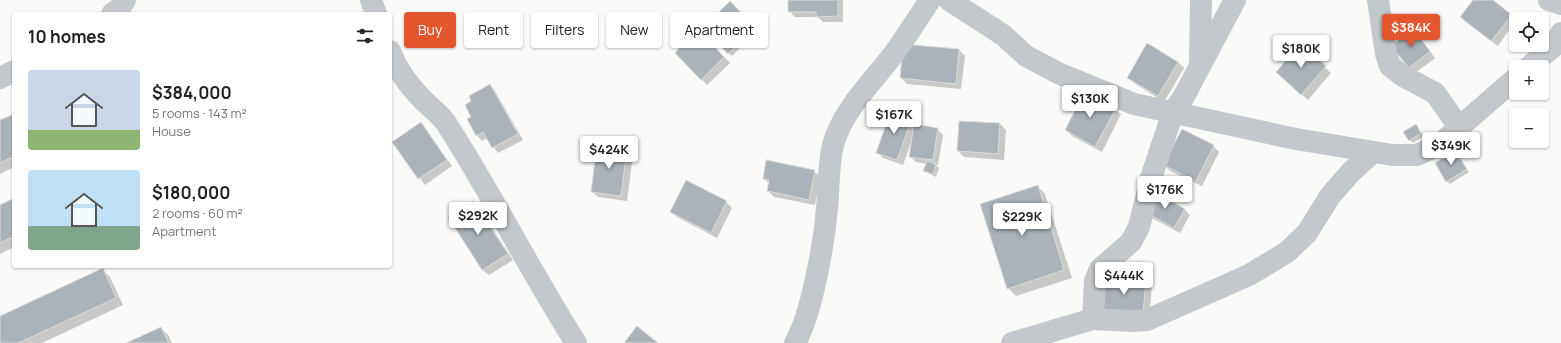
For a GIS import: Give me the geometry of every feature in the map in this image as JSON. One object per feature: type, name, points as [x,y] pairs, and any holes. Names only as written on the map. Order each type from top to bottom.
[{"type":"street","points":[[115,12],[120,8],[125,0]]},
{"type":"street","points":[[371,0],[375,12]]},
{"type":"street","points":[[796,343],[802,333],[819,258],[827,210],[833,144],[850,109],[892,55],[930,0]]},
{"type":"street","points":[[949,0],[1003,35],[1026,56],[1060,74],[1134,104],[1296,139],[1392,155],[1417,155],[1440,144],[1509,84]]},
{"type":"street","points":[[1200,67],[1201,0]]},
{"type":"street","points":[[1093,320],[1095,281],[1100,269],[1131,242],[1139,227],[1151,178],[1173,112],[1200,67],[1235,0]]},
{"type":"street","points":[[1378,0],[1386,54],[1390,66],[1403,76],[1435,93],[1459,127]]},
{"type":"street","points":[[1549,0],[1561,4]]},
{"type":"street","points":[[1537,60],[1554,46],[1561,33]]},
{"type":"street","points":[[392,56],[394,62],[414,91],[444,120],[495,201],[546,296],[576,343]]},
{"type":"street","points":[[0,78],[12,72]]},
{"type":"street","points":[[1012,343],[1093,320],[1147,320],[1249,275],[1288,252],[1307,233],[1330,196],[1351,172],[1373,152]]},
{"type":"building","points":[[788,0],[838,0],[838,16],[816,17],[816,12],[788,12]]},
{"type":"building","points":[[1473,0],[1493,0],[1509,13],[1509,19],[1491,41],[1460,17]]},
{"type":"building","points":[[730,1],[741,12],[719,12]]},
{"type":"building","points":[[1413,29],[1430,51],[1409,68],[1391,46]]},
{"type":"building","points":[[1147,43],[1178,62],[1158,96],[1127,78]]},
{"type":"building","points":[[903,44],[959,49],[956,84],[900,78]]},
{"type":"building","points":[[1300,44],[1326,66],[1301,95],[1276,72]]},
{"type":"building","points":[[679,48],[716,48],[724,57],[701,80],[675,53]]},
{"type":"building","points":[[722,48],[734,48],[728,54]]},
{"type":"building","points":[[490,84],[518,134],[492,148],[483,132],[476,136],[467,119],[471,117],[465,105],[471,101],[469,96]]},
{"type":"building","points":[[1085,91],[1116,108],[1095,147],[1065,130]]},
{"type":"building","points":[[891,110],[912,118],[897,160],[876,153]]},
{"type":"building","points":[[12,115],[12,157],[0,163],[0,120]]},
{"type":"building","points":[[959,121],[1000,123],[998,154],[957,151]]},
{"type":"building","points":[[421,122],[447,160],[418,179],[392,142]]},
{"type":"building","points":[[914,124],[938,128],[933,160],[909,157]]},
{"type":"building","points":[[1416,124],[1421,133],[1409,141],[1403,132]]},
{"type":"building","points":[[1182,129],[1214,145],[1196,181],[1163,165]]},
{"type":"building","points":[[597,144],[627,149],[621,196],[591,192]]},
{"type":"building","points":[[1455,151],[1467,169],[1446,182],[1435,163]]},
{"type":"building","points":[[766,160],[815,170],[809,200],[767,191],[769,180],[763,179]]},
{"type":"building","points":[[927,161],[936,164],[933,174],[923,171]]},
{"type":"building","points":[[686,180],[727,201],[711,233],[670,212]]},
{"type":"building","points":[[1038,185],[1064,270],[1007,289],[980,204]]},
{"type":"building","points":[[1155,192],[1185,209],[1174,228],[1145,212]]},
{"type":"building","points":[[12,199],[12,237],[0,243],[0,205]]},
{"type":"building","points":[[473,201],[508,254],[482,270],[448,217]]},
{"type":"building","points":[[103,268],[116,298],[18,343],[0,343],[0,316]]},
{"type":"building","points":[[1104,276],[1146,279],[1143,315],[1101,312]]},
{"type":"building","points":[[637,326],[658,343],[624,343]]},
{"type":"building","points":[[161,327],[169,343],[126,343]]}]
